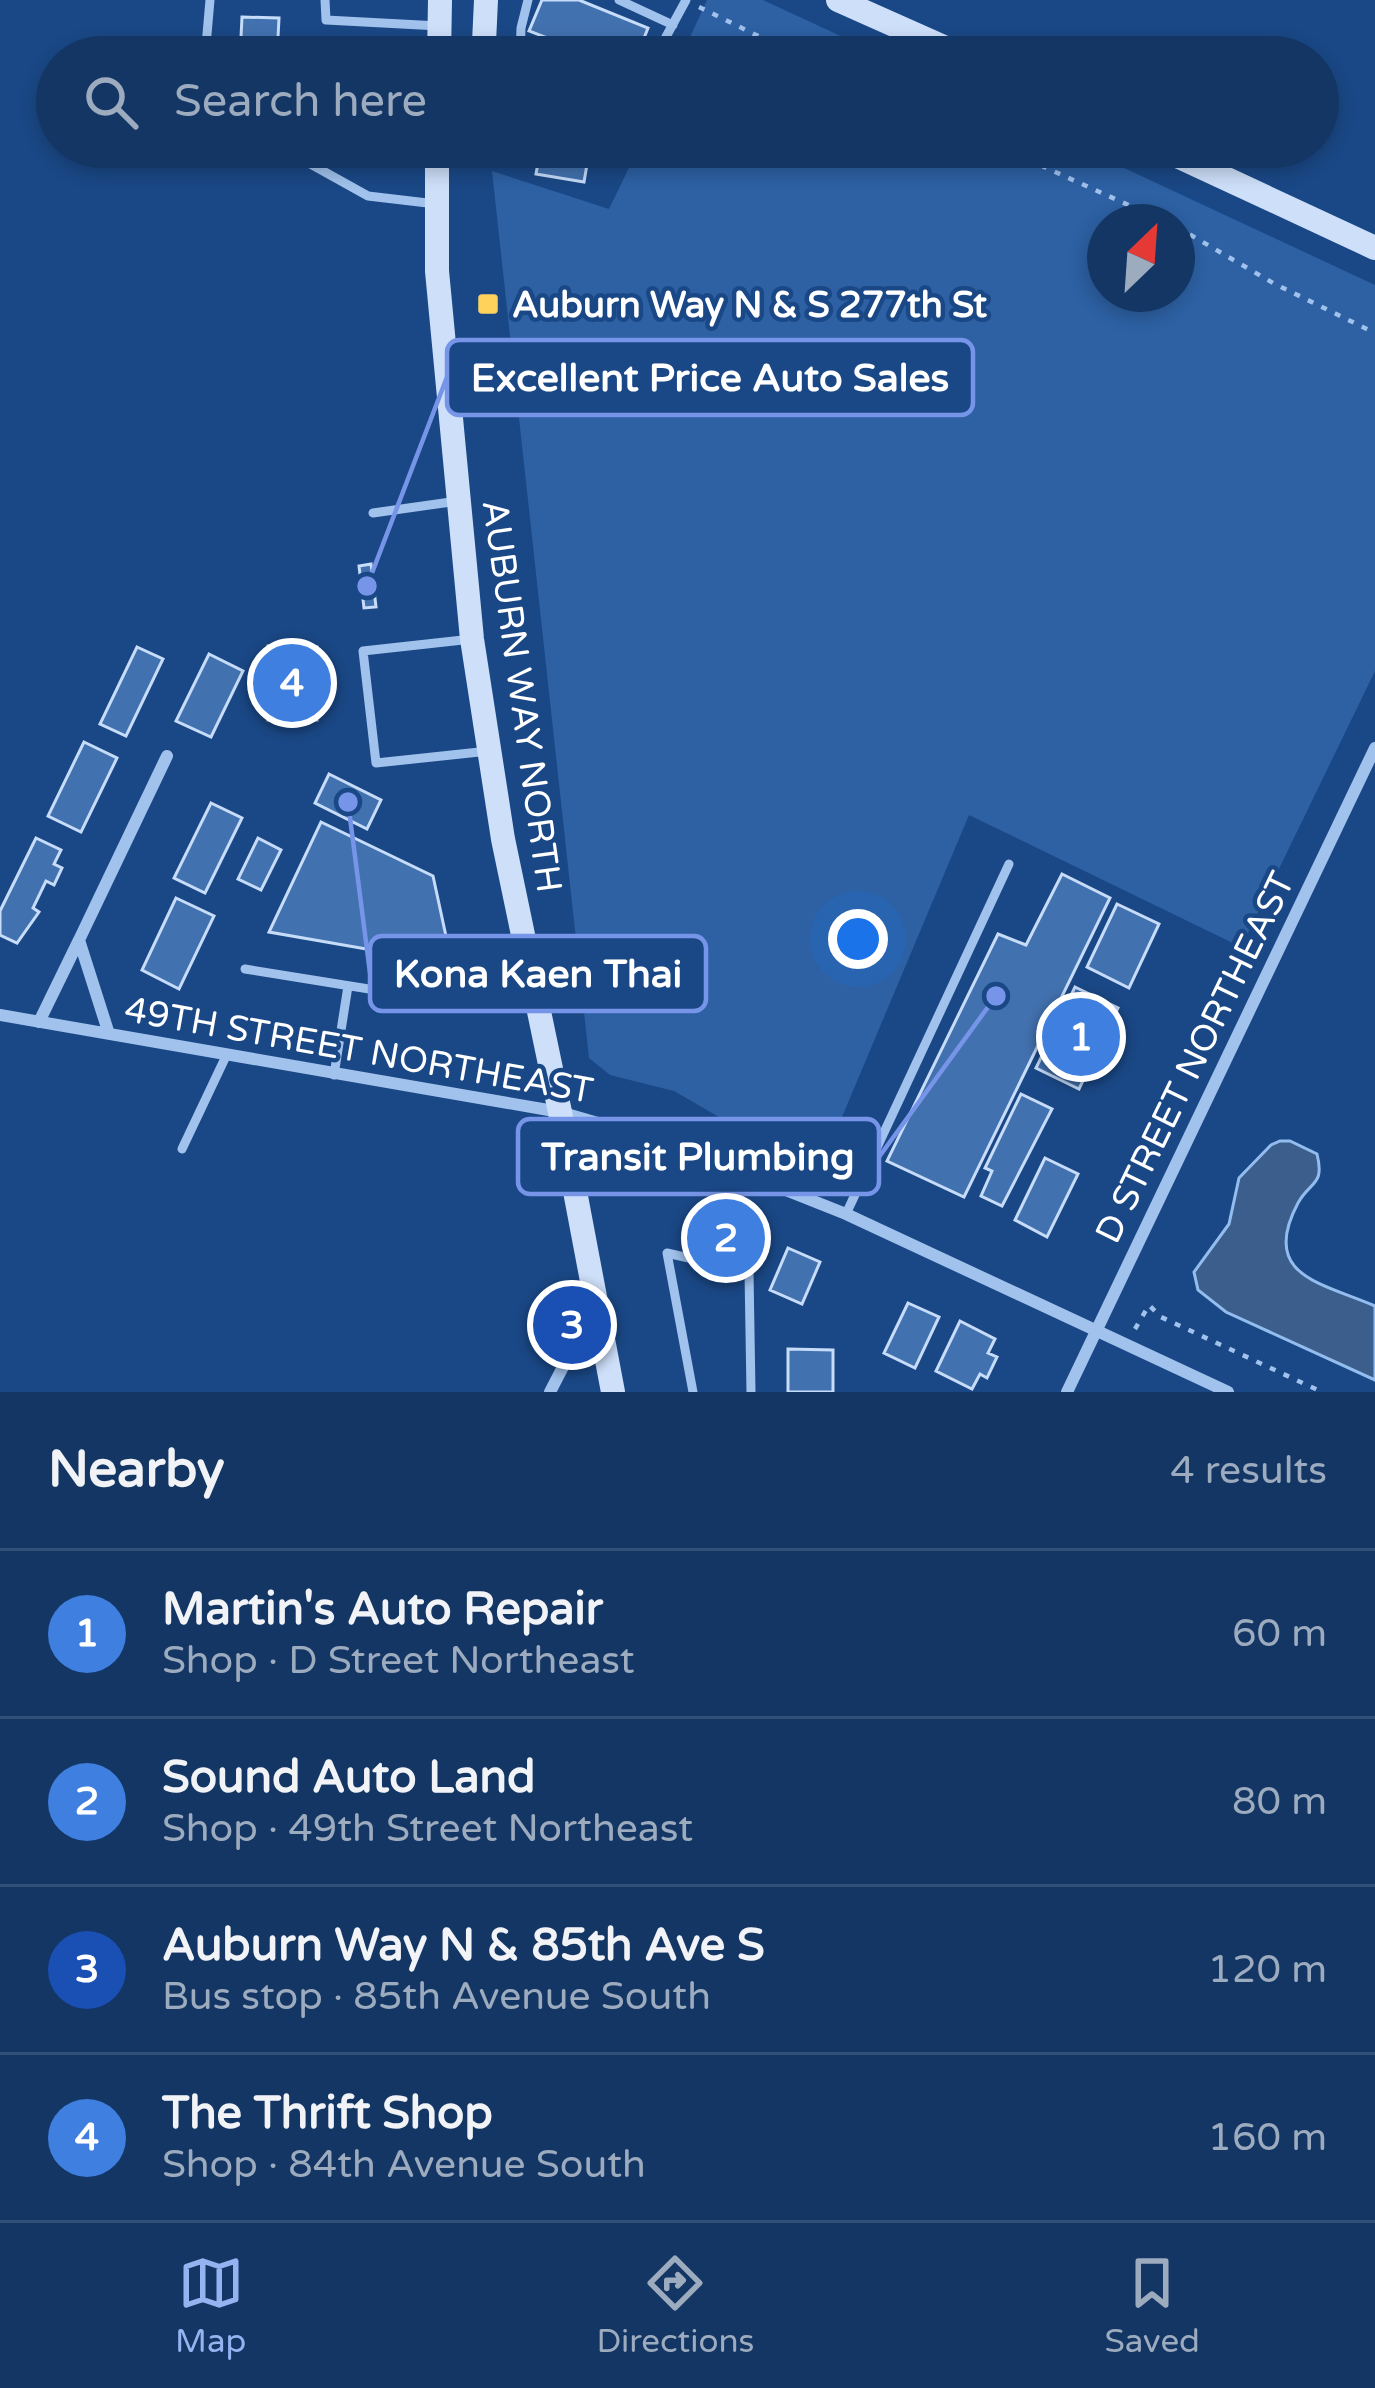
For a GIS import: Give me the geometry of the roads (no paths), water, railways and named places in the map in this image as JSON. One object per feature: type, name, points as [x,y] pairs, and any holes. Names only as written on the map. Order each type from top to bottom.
[{"type":"main road","points":[[484,36],[485,0]]},
{"type":"main road","points":[[838,0],[919,36]]},
{"type":"main road","name":"AUBURN WAY NORTH","points":[[437,168],[437,271],[472,639],[503,839],[613,1392]]},
{"type":"main road","points":[[1204,168],[1375,248]]},
{"type":"street","name":"D STREET NORTHEAST","points":[[1067,1392],[1375,748]]},
{"type":"street","points":[[39,1022],[167,756]]},
{"type":"street","points":[[79,940],[109,1034]]},
{"type":"street","name":"49TH STREET NORTHEAST","points":[[0,1015],[560,1112],[670,1144],[846,1214],[1228,1392]]},
{"type":"street","points":[[550,1392],[595,1306]]},
{"type":"lane","points":[[207,36],[210,0]]},
{"type":"lane","points":[[325,0],[326,20],[440,13]]},
{"type":"lane","points":[[523,36],[528,0]]},
{"type":"lane","points":[[619,0],[673,25]]},
{"type":"lane","points":[[667,36],[686,1]]},
{"type":"lane","points":[[318,168],[368,196],[436,204]]},
{"type":"lane","points":[[373,513],[458,500]]},
{"type":"lane","points":[[472,639],[363,651],[376,763],[489,751]]},
{"type":"lane","points":[[846,1214],[1010,864]]},
{"type":"lane","points":[[245,969],[456,1003]]},
{"type":"lane","points":[[334,1075],[348,986]]},
{"type":"lane","points":[[182,1149],[227,1054]]},
{"type":"lane","points":[[693,1392],[667,1253],[749,1272],[751,1392]]},
{"type":"place","name":"Auburn Way N & S 277th St","points":[[488,304]]},
{"type":"place","name":"Excellent Price Auto Sales","points":[[367,586]]},
{"type":"place","name":"The Thrift Shop","points":[[292,683]]},
{"type":"place","name":"Kona Kaen Thai","points":[[348,802]]},
{"type":"place","name":"Transit Plumbing","points":[[996,996]]},
{"type":"place","name":"Martin's Auto Repair","points":[[1081,1037]]},
{"type":"place","name":"Sound Auto Land","points":[[726,1238]]},
{"type":"place","name":"Auburn Way N & 85th Ave S","points":[[572,1325]]}]
